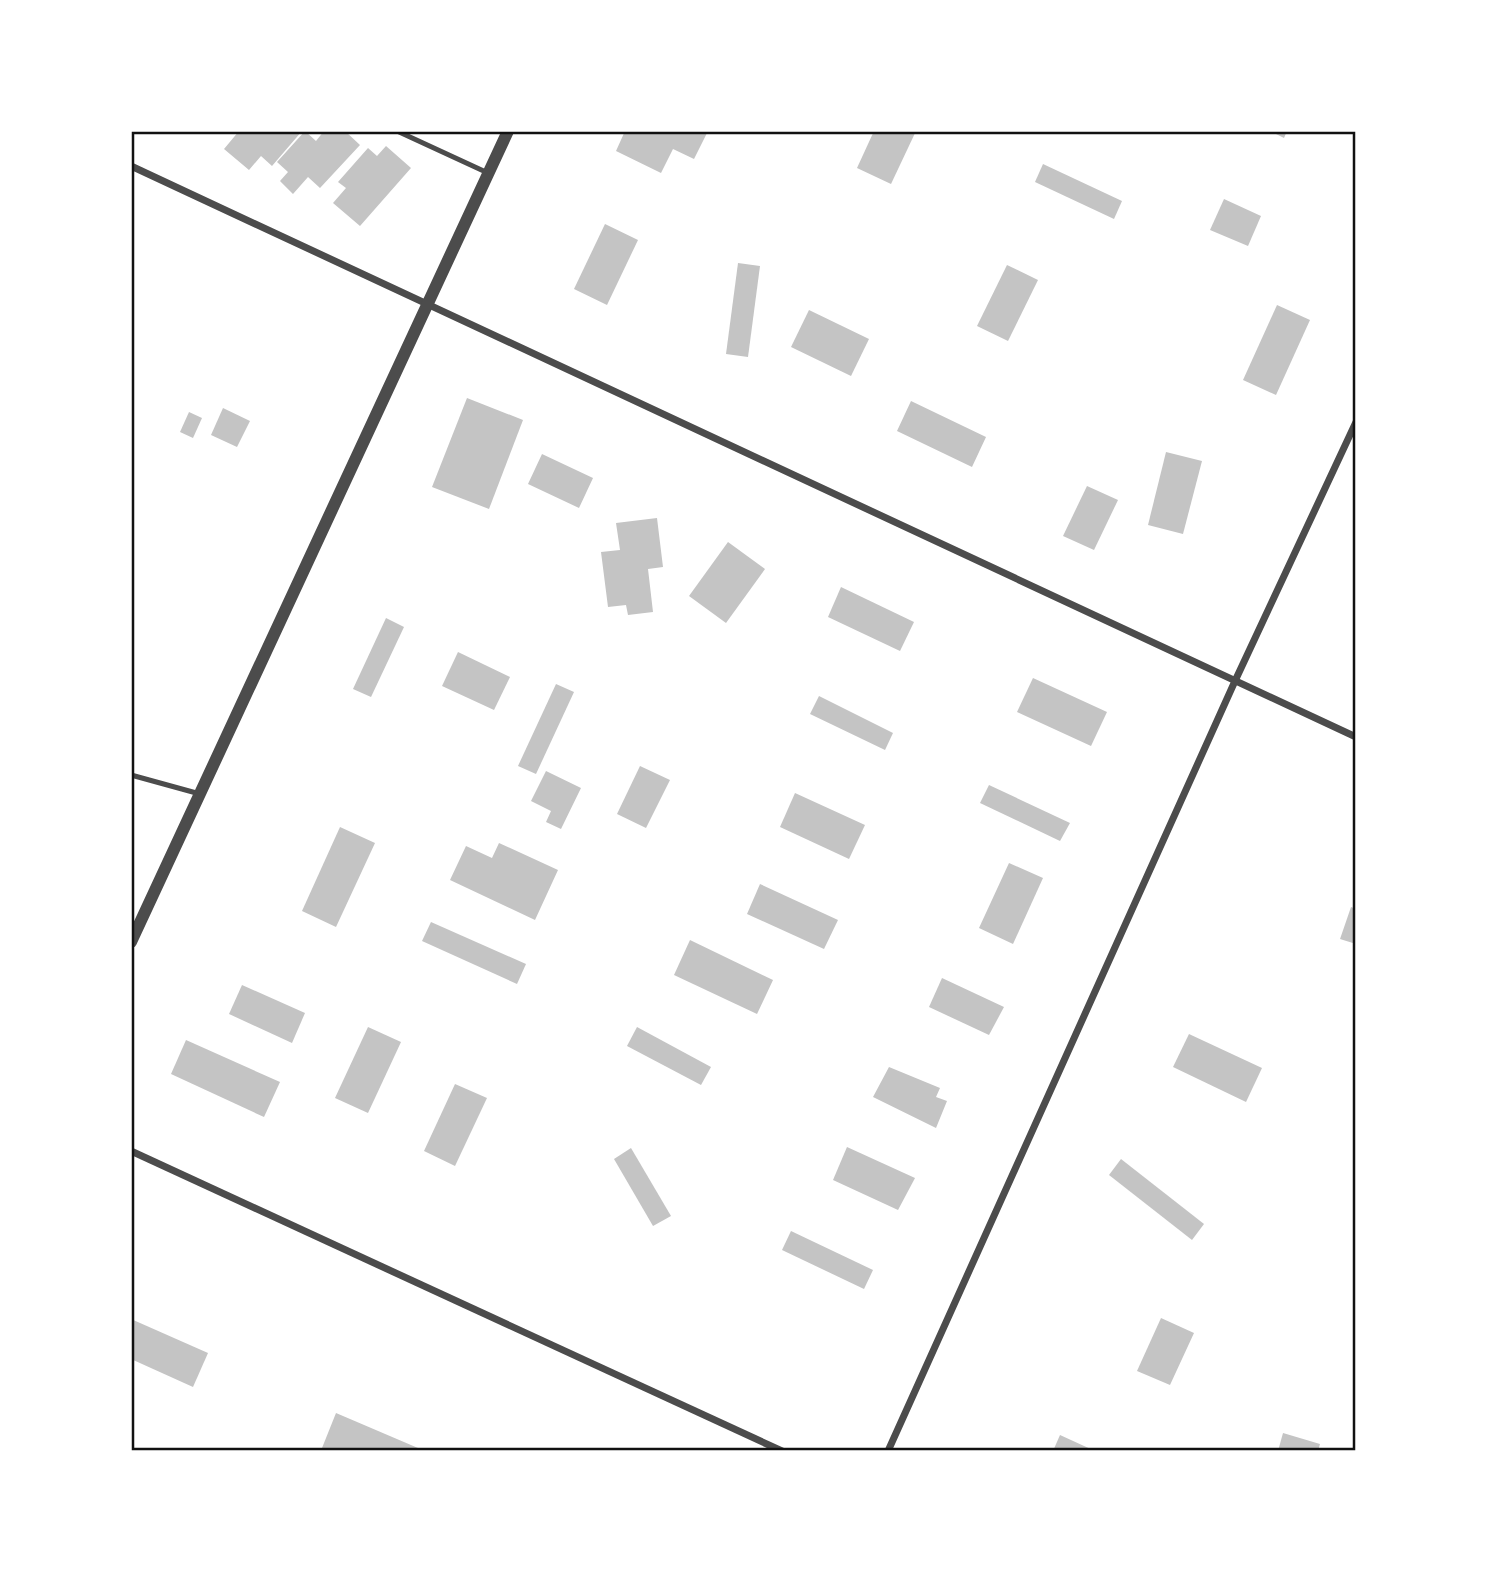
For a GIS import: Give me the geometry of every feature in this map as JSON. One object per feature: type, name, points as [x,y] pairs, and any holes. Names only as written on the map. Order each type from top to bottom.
[{"type":"street","points":[[131,942],[508,131]]},
{"type":"street","points":[[131,166],[1356,737]]},
{"type":"street","points":[[888,1451],[1235,681],[1356,422]]},
{"type":"street","points":[[131,1151],[782,1451]]},
{"type":"lane","points":[[397,131],[488,173]]},
{"type":"lane","points":[[131,775],[200,794]]},
{"type":"building","points":[[239,131],[302,131],[272,166],[261,156],[249,170],[224,149]]},
{"type":"building","points":[[305,131],[316,141],[324,131],[345,131],[360,145],[320,188],[308,177],[293,194],[280,181],[288,172],[277,162]]},
{"type":"building","points":[[625,131],[708,131],[694,159],[673,149],[661,173],[616,151]]},
{"type":"building","points":[[874,131],[916,131],[891,184],[857,168]]},
{"type":"building","points":[[1270,131],[1287,131],[1284,138]]},
{"type":"building","points":[[386,146],[411,168],[360,226],[333,203],[346,188],[338,182],[368,148],[377,156]]},
{"type":"building","points":[[1043,164],[1122,201],[1114,219],[1035,182]]},
{"type":"building","points":[[1224,199],[1261,216],[1248,246],[1210,230]]},
{"type":"building","points":[[605,224],[638,240],[607,305],[574,289]]},
{"type":"building","points":[[738,263],[760,266],[748,357],[726,354]]},
{"type":"building","points":[[1007,265],[1038,280],[1008,341],[977,326]]},
{"type":"building","points":[[1277,305],[1310,320],[1276,395],[1243,380]]},
{"type":"building","points":[[809,310],[869,339],[851,376],[791,347]]},
{"type":"building","points":[[467,398],[523,420],[489,509],[432,487]]},
{"type":"building","points":[[911,401],[986,437],[972,467],[897,431]]},
{"type":"building","points":[[223,408],[250,421],[237,447],[211,435]]},
{"type":"building","points":[[189,412],[202,418],[193,438],[180,432]]},
{"type":"building","points":[[1166,452],[1202,461],[1183,534],[1148,525]]},
{"type":"building","points":[[542,454],[593,478],[579,508],[528,484]]},
{"type":"building","points":[[1087,486],[1118,500],[1094,550],[1063,536]]},
{"type":"building","points":[[657,518],[663,567],[648,569],[653,612],[628,615],[626,605],[608,607],[601,552],[620,550],[616,523]]},
{"type":"building","points":[[728,542],[765,569],[726,623],[689,596]]},
{"type":"building","points":[[841,587],[914,622],[900,651],[828,617]]},
{"type":"building","points":[[386,618],[404,627],[371,697],[353,689]]},
{"type":"building","points":[[458,652],[510,677],[494,710],[442,686]]},
{"type":"building","points":[[1033,678],[1107,712],[1091,746],[1017,712]]},
{"type":"building","points":[[556,684],[574,692],[536,774],[518,766]]},
{"type":"building","points":[[819,696],[893,733],[885,750],[810,714]]},
{"type":"building","points":[[640,766],[670,780],[646,828],[617,814]]},
{"type":"building","points":[[546,771],[581,788],[561,829],[546,822],[551,811],[531,801]]},
{"type":"building","points":[[989,785],[1070,823],[1060,841],[980,803]]},
{"type":"building","points":[[795,793],[865,825],[849,859],[780,827]]},
{"type":"building","points":[[340,827],[375,843],[336,927],[302,911]]},
{"type":"building","points":[[499,843],[558,870],[535,920],[450,880],[466,846],[492,858]]},
{"type":"building","points":[[1009,863],[1043,878],[1013,944],[979,928]]},
{"type":"building","points":[[760,884],[838,920],[824,949],[747,914]]},
{"type":"building","points":[[1351,907],[1356,909],[1356,944],[1340,939]]},
{"type":"building","points":[[431,922],[526,964],[517,984],[422,941]]},
{"type":"building","points":[[690,940],[773,980],[757,1014],[674,975]]},
{"type":"building","points":[[942,978],[1004,1007],[989,1035],[929,1007]]},
{"type":"building","points":[[242,985],[305,1013],[292,1043],[229,1014]]},
{"type":"building","points":[[368,1027],[401,1042],[368,1113],[335,1098]]},
{"type":"building","points":[[637,1027],[711,1067],[701,1085],[627,1046]]},
{"type":"building","points":[[1189,1034],[1262,1068],[1246,1102],[1173,1067]]},
{"type":"building","points":[[186,1040],[280,1082],[264,1117],[171,1074]]},
{"type":"building","points":[[889,1067],[940,1088],[936,1097],[947,1101],[936,1128],[873,1097]]},
{"type":"building","points":[[455,1084],[487,1098],[455,1166],[424,1151]]},
{"type":"building","points":[[847,1147],[915,1178],[898,1210],[833,1180]]},
{"type":"building","points":[[631,1148],[671,1216],[653,1226],[614,1159]]},
{"type":"building","points":[[1121,1159],[1204,1224],[1192,1240],[1109,1175]]},
{"type":"building","points":[[791,1231],[873,1270],[864,1289],[782,1250]]},
{"type":"building","points":[[1161,1318],[1194,1333],[1170,1385],[1137,1371]]},
{"type":"building","points":[[131,1319],[208,1353],[193,1387],[131,1359]]},
{"type":"building","points":[[336,1413],[425,1451],[328,1451],[322,1448]]},
{"type":"building","points":[[1283,1433],[1320,1444],[1318,1451],[1278,1451]]},
{"type":"building","points":[[1060,1435],[1095,1451],[1053,1451]]}]
